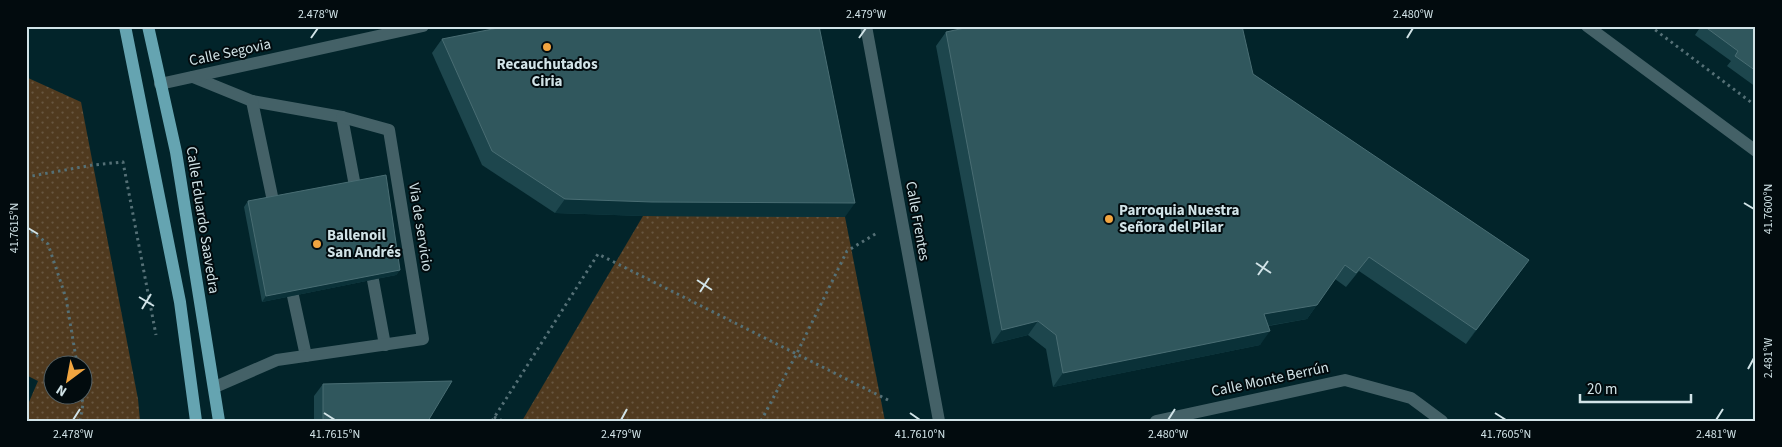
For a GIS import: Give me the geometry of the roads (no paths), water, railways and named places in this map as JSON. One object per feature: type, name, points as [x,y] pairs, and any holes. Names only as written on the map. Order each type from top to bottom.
[{"type":"main road","points":[[125,26],[180,302],[196,421]]},
{"type":"main road","name":"Calle Eduardo Saavedra","points":[[148,26],[176,152],[219,421]]},
{"type":"street","name":"Calle Segovia","points":[[160,84],[424,26]]},
{"type":"street","name":"Calle Frentes","points":[[866,26],[939,421]]},
{"type":"street","points":[[1588,26],[1756,151]]},
{"type":"street","name":"Via de servicio","points":[[194,77],[252,101],[342,117],[389,130],[423,339],[277,360],[215,387]]},
{"type":"street","points":[[252,101],[273,202]]},
{"type":"street","points":[[342,117],[355,186]]},
{"type":"street","points":[[373,280],[385,345]]},
{"type":"street","points":[[293,296],[306,356]]},
{"type":"street","name":"Calle Monte Berrún","points":[[1156,421],[1344,380],[1411,398],[1442,421]]},
{"type":"place","name":"Recauchutados Ciria","points":[[547,47]]},
{"type":"place","name":"Parroquia Nuestra Señora del Pilar","points":[[1109,219]]},
{"type":"place","name":"Ballenoil San Andrés","points":[[317,244]]}]
